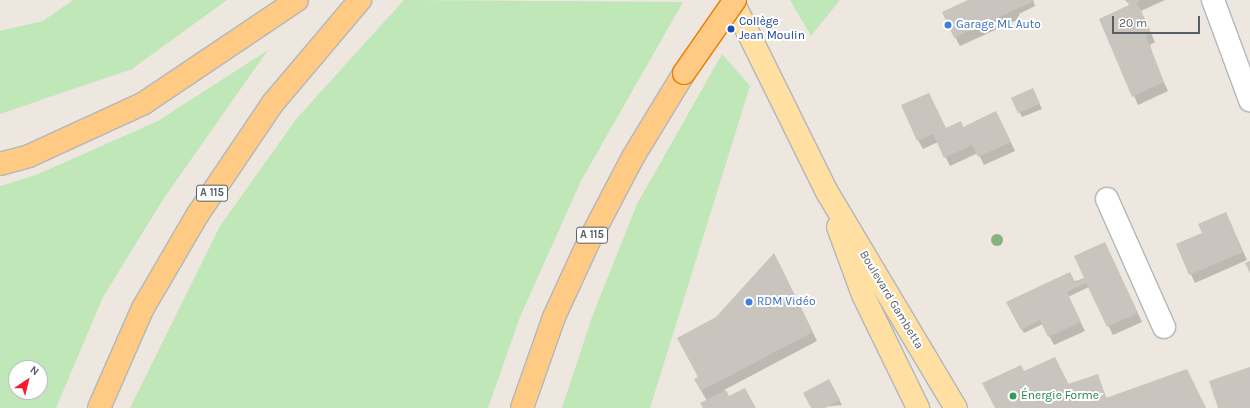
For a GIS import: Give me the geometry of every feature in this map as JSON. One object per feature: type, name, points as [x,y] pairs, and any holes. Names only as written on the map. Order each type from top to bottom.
[{"type":"highway","points":[[0,164],[29,156],[144,102],[297,0]]},
{"type":"highway","name":"A 115","points":[[98,408],[143,308],[198,214],[273,103],[360,0]]},
{"type":"highway","name":"A 115","points":[[522,408],[554,317],[588,243],[633,157],[684,74],[735,0]]},
{"type":"main road","name":"Boulevard Gambetta","points":[[732,0],[827,192],[956,408]]},
{"type":"main road","name":"Boulevard Gambetta","points":[[827,192],[863,296],[918,408]]},
{"type":"street","points":[[1213,0],[1250,100]]},
{"type":"street","points":[[1107,199],[1164,327]]},
{"type":"green space","points":[[73,0],[227,0],[132,69],[0,114],[0,31],[43,21]]},
{"type":"green space","points":[[404,0],[683,2],[581,181],[520,317],[488,408],[130,408],[220,226],[297,118]]},
{"type":"green space","points":[[790,0],[840,0],[811,36]]},
{"type":"green space","points":[[268,50],[164,198],[103,297],[56,408],[0,408],[0,186],[36,175],[158,121]]},
{"type":"green space","points":[[722,54],[750,86],[650,408],[562,408],[592,317],[637,204]]},
{"type":"building","points":[[968,0],[1034,1],[954,38],[942,12]]},
{"type":"building","points":[[1127,0],[1141,0],[1137,2],[1151,33],[1146,36],[1164,82],[1132,97],[1099,19],[1129,5]]},
{"type":"building","points":[[1033,88],[1040,104],[1018,113],[1011,98]]},
{"type":"building","points":[[929,93],[946,128],[961,121],[963,127],[996,111],[1011,142],[978,157],[972,145],[944,158],[933,134],[917,141],[901,105]]},
{"type":"building","points":[[1226,212],[1243,252],[1189,275],[1176,244],[1202,233],[1198,224]]},
{"type":"building","points":[[1105,242],[1138,313],[1107,327],[1086,283],[1067,292],[1081,322],[1048,337],[1040,320],[1021,330],[1006,302],[1070,272],[1075,282],[1084,278],[1074,256]]},
{"type":"building","points":[[774,253],[813,332],[701,391],[694,379],[698,377],[677,338],[716,317]]},
{"type":"building","points":[[1250,261],[1250,273],[1245,263]]},
{"type":"building","points":[[1055,357],[1068,384],[1098,374],[1106,398],[1187,369],[1206,408],[995,408],[982,383],[1021,365],[1024,371]]},
{"type":"building","points":[[1250,367],[1250,408],[1218,408],[1209,381]]},
{"type":"building","points":[[829,379],[840,400],[825,408],[811,408],[803,393]]},
{"type":"building","points":[[745,388],[756,408],[703,408],[700,403],[726,390],[729,396]]},
{"type":"place","name":"Garage ML Auto","points":[[948,25]]},
{"type":"place","name":"Collège Jean Moulin","points":[[731,29]]},
{"type":"place","name":"RDM Vidéo","points":[[749,302]]},
{"type":"place","name":"Énergie Forme","points":[[1013,396]]}]
